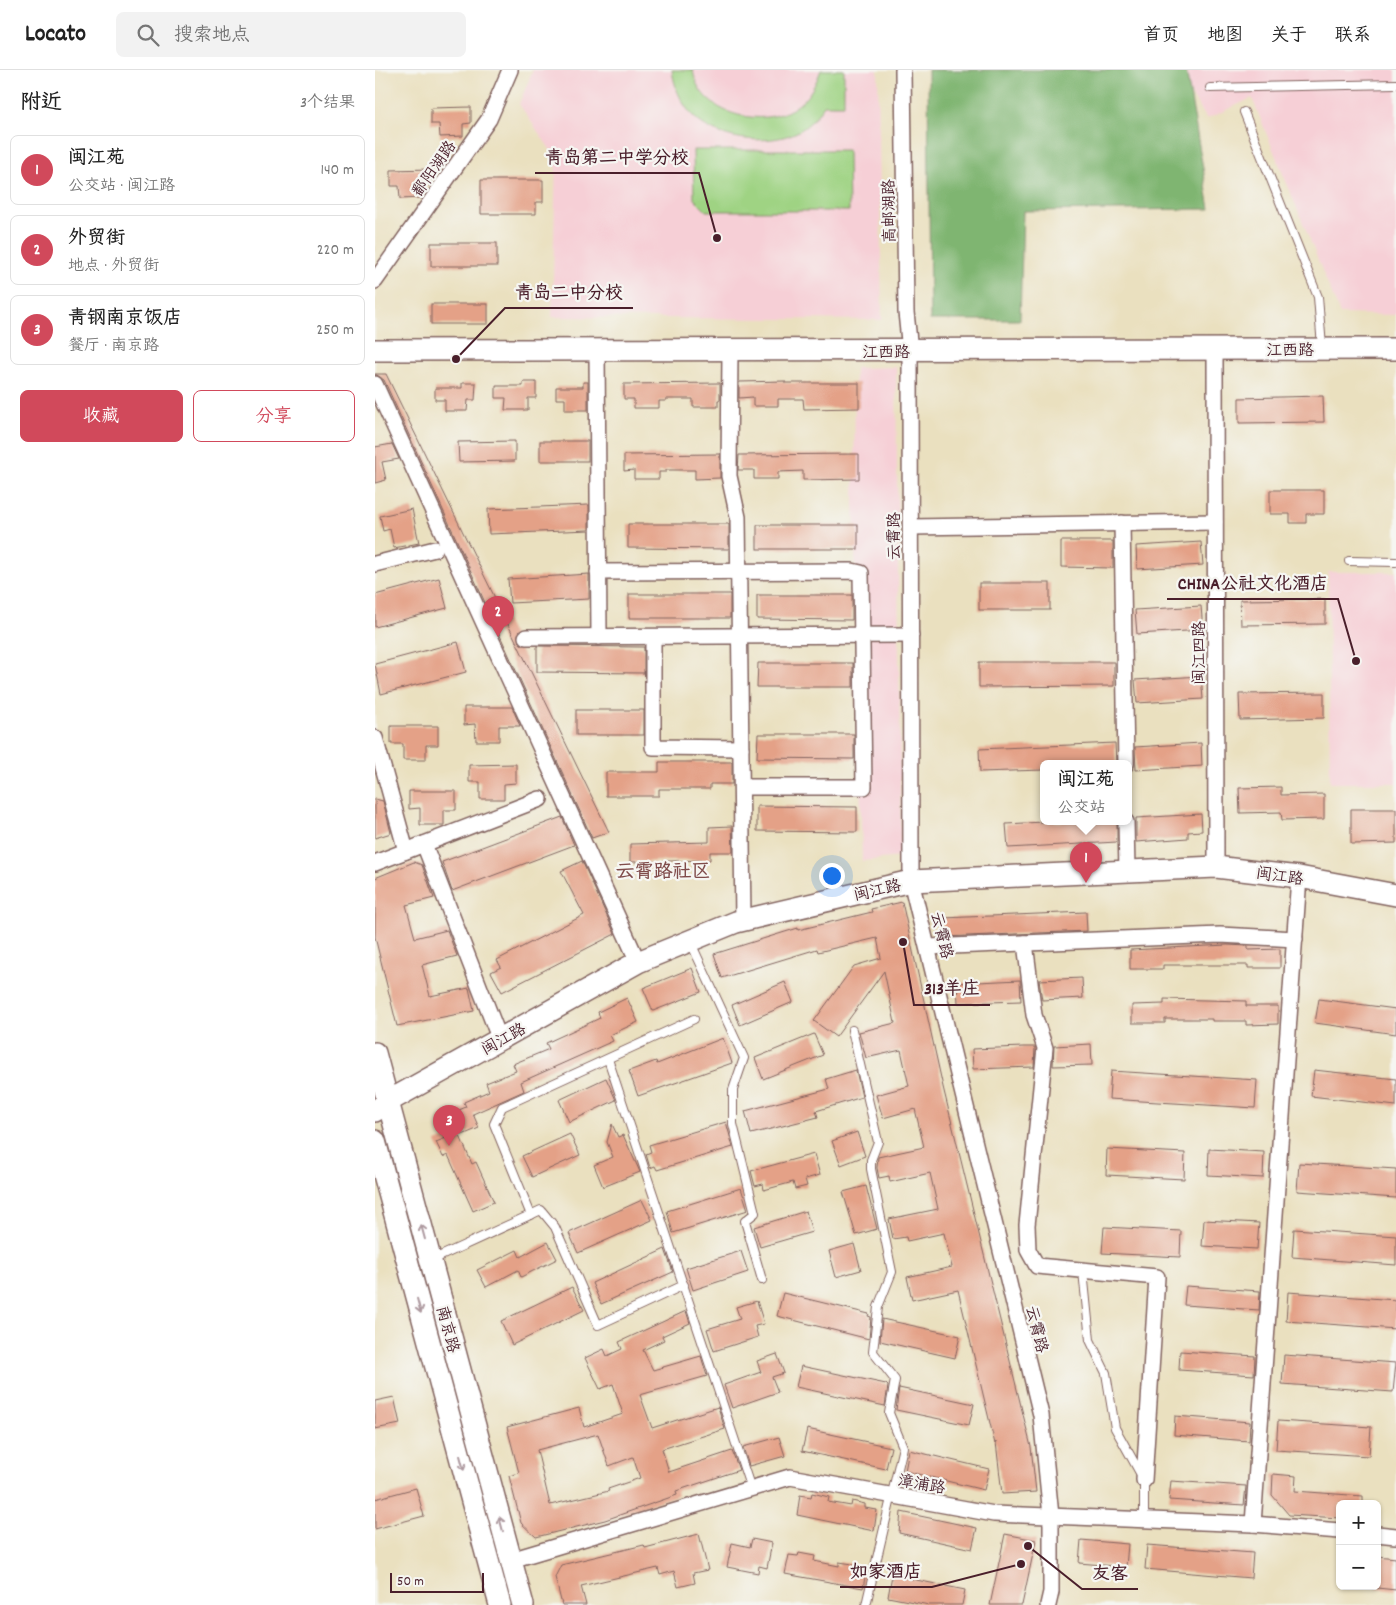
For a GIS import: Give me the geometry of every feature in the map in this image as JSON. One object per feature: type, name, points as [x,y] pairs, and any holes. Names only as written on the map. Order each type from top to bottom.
[{"type":"main road","name":"江西路","points":[[375,350],[910,351],[1396,349]]},
{"type":"main road","name":"闽江路","points":[[382,1106],[638,962],[743,920],[911,881],[1216,867],[1299,877],[1396,895]]},
{"type":"main road","name":"南京路","points":[[375,1054],[382,1106],[500,1605]]},
{"type":"main road","name":"南京路","points":[[375,1141],[420,1265],[511,1560],[523,1605]]},
{"type":"street","name":"鄱阳湖路","points":[[375,281],[489,119],[510,70]]},
{"type":"street","name":"高邮湖路","points":[[903,70],[907,312],[910,351]]},
{"type":"street","points":[[597,350],[599,636]]},
{"type":"street","points":[[730,350],[729,476],[738,517],[743,920]]},
{"type":"street","name":"闽江四路","points":[[1215,350],[1216,867]]},
{"type":"street","name":"云霄路","points":[[910,351],[911,881],[1041,1415],[1051,1516],[1051,1592],[1048,1605]]},
{"type":"street","points":[[375,384],[638,962]]},
{"type":"street","points":[[911,526],[1215,522]]},
{"type":"street","points":[[1122,523],[1125,760]]},
{"type":"street","points":[[375,564],[435,549]]},
{"type":"street","points":[[598,572],[852,571],[861,574],[864,787],[742,788]]},
{"type":"street","points":[[525,637],[911,635]]},
{"type":"street","points":[[653,636],[653,747],[741,748]]},
{"type":"street","points":[[375,738],[406,851]]},
{"type":"street","points":[[375,863],[540,799]]},
{"type":"street","points":[[1126,825],[1127,871]]},
{"type":"street","points":[[424,844],[500,1040]]},
{"type":"street","points":[[1253,1524],[1299,877]]},
{"type":"street","points":[[928,946],[1220,935],[1295,939]]},
{"type":"street","points":[[1025,943],[1034,1015],[1045,1048],[1027,1224],[1028,1250],[1037,1266],[1157,1277],[1144,1480]]},
{"type":"street","name":"漳浦路","points":[[511,1560],[790,1477],[994,1514],[1253,1524],[1336,1531]]},
{"type":"street","points":[[1381,1534],[1396,1536]]},
{"type":"lane","points":[[1210,88],[1396,84]]},
{"type":"lane","points":[[1244,112],[1318,297],[1323,349]]},
{"type":"lane","points":[[1349,561],[1396,562]]},
{"type":"lane","points":[[690,941],[744,1058],[733,1090],[733,1124],[755,1213],[745,1221],[762,1280]]},
{"type":"lane","points":[[531,1215],[494,1124],[503,1107],[694,1019]]},
{"type":"lane","points":[[852,1030],[878,1142],[871,1160],[871,1170],[892,1272],[878,1307],[873,1352],[895,1380],[889,1413],[903,1447],[866,1605]]},
{"type":"lane","points":[[608,1059],[751,1489]]},
{"type":"lane","points":[[420,1265],[541,1210],[555,1227],[598,1325],[684,1285]]},
{"type":"lane","points":[[1083,1271],[1090,1340],[1106,1373],[1115,1428],[1144,1480],[1144,1520]]},
{"type":"shaded area","points":[[533,70],[878,70],[882,320],[552,317],[556,158],[519,104]]},
{"type":"shaded area","points":[[1186,70],[1396,70],[1396,315],[1340,314],[1252,98],[1207,119],[1190,93]]},
{"type":"shaded area","points":[[896,367],[901,857],[862,861],[854,503],[855,368]]},
{"type":"shaded area","points":[[1328,572],[1396,572],[1396,783],[1330,783]]},
{"type":"green space","points":[[672,70],[693,70],[699,88],[707,99],[718,107],[731,113],[760,117],[774,116],[787,112],[798,105],[812,89],[821,70],[844,70],[844,105],[824,105],[816,117],[805,127],[785,137],[757,140],[727,135],[702,124],[692,115],[679,94]]},
{"type":"green space","points":[[928,70],[1186,70],[1210,209],[1023,211],[1020,320],[930,320]]},
{"type":"green space","points":[[693,150],[848,150],[849,211],[706,211],[694,199]]},
{"type":"building","points":[[471,107],[471,123],[463,124],[463,136],[440,137],[439,124],[431,124],[431,108]]},
{"type":"building","points":[[431,169],[431,185],[423,186],[422,198],[400,199],[399,186],[391,186],[391,170]]},
{"type":"building","points":[[481,180],[543,180],[543,202],[536,202],[536,214],[481,214]]},
{"type":"building","points":[[431,243],[497,243],[497,266],[431,266]]},
{"type":"building","points":[[431,304],[488,304],[488,324],[431,324]]},
{"type":"building","points":[[375,374],[386,374],[609,832],[592,838],[384,380]]},
{"type":"building","points":[[785,381],[785,383],[859,383],[859,408],[804,409],[803,399],[778,399],[778,406],[753,406],[753,397],[739,398],[739,382]]},
{"type":"building","points":[[523,382],[536,382],[536,398],[528,398],[528,410],[505,410],[506,398],[496,398],[496,386],[523,386]]},
{"type":"building","points":[[583,382],[588,382],[588,410],[565,410],[565,399],[556,399],[556,387],[583,387]]},
{"type":"building","points":[[462,383],[476,383],[475,400],[468,400],[467,411],[445,411],[445,400],[435,400],[435,388],[462,388]]},
{"type":"building","points":[[720,383],[718,407],[693,407],[693,399],[666,399],[666,401],[659,401],[659,408],[634,408],[634,399],[624,399],[624,384]]},
{"type":"building","points":[[1323,396],[1324,422],[1239,423],[1239,398]]},
{"type":"building","points":[[515,441],[515,461],[459,462],[458,442]]},
{"type":"building","points":[[540,441],[588,441],[588,461],[540,461]]},
{"type":"building","points":[[392,444],[399,459],[382,462],[386,480],[375,483],[375,447]]},
{"type":"building","points":[[720,454],[720,478],[695,479],[695,470],[666,470],[666,472],[659,472],[659,479],[634,479],[634,470],[624,471],[624,455]]},
{"type":"building","points":[[859,454],[859,479],[803,480],[803,471],[778,472],[778,479],[754,479],[754,470],[738,470],[739,455]]},
{"type":"building","points":[[1270,490],[1324,490],[1324,514],[1306,514],[1306,523],[1290,523],[1290,514],[1270,514]]},
{"type":"building","points":[[589,505],[589,530],[489,534],[488,509]]},
{"type":"building","points":[[412,509],[419,543],[394,548],[390,529],[383,531],[380,516]]},
{"type":"building","points":[[628,524],[729,524],[729,549],[628,548]]},
{"type":"building","points":[[757,525],[858,525],[858,549],[757,549]]},
{"type":"building","points":[[1061,541],[1113,541],[1113,568],[1061,567]]},
{"type":"building","points":[[1201,542],[1203,565],[1137,569],[1136,546]]},
{"type":"building","points":[[589,574],[589,599],[510,603],[508,579]]},
{"type":"building","points":[[439,578],[447,608],[375,627],[375,595]]},
{"type":"building","points":[[979,583],[1050,583],[1050,610],[979,610]]},
{"type":"building","points":[[629,594],[730,594],[730,618],[629,618]]},
{"type":"building","points":[[757,595],[852,595],[852,620],[757,619]]},
{"type":"building","points":[[1325,599],[1325,624],[1241,625],[1240,600]]},
{"type":"building","points":[[1201,606],[1203,630],[1137,634],[1135,610]]},
{"type":"building","points":[[458,642],[466,672],[381,694],[375,664]]},
{"type":"building","points":[[537,646],[644,647],[644,673],[537,672]]},
{"type":"building","points":[[979,662],[1114,662],[1114,686],[979,687]]},
{"type":"building","points":[[758,663],[853,663],[853,687],[757,687]]},
{"type":"building","points":[[1201,676],[1203,699],[1137,703],[1135,680]]},
{"type":"building","points":[[1324,693],[1324,718],[1240,720],[1239,694]]},
{"type":"building","points":[[464,707],[512,707],[520,726],[499,726],[499,741],[476,741],[475,724],[464,725]]},
{"type":"building","points":[[576,710],[644,710],[644,735],[576,735]]},
{"type":"building","points":[[391,726],[438,726],[438,745],[426,745],[426,760],[403,760],[403,744],[391,744]]},
{"type":"building","points":[[758,734],[854,734],[854,759],[757,758]]},
{"type":"building","points":[[1115,743],[1116,760],[1040,760],[1040,770],[980,772],[979,749]]},
{"type":"building","points":[[1201,743],[1202,766],[1136,770],[1135,747]]},
{"type":"building","points":[[659,762],[732,762],[732,784],[710,784],[710,789],[659,789],[659,796],[606,796],[606,772],[659,772]]},
{"type":"building","points":[[516,764],[516,783],[504,784],[504,799],[480,799],[480,782],[469,782],[469,765]]},
{"type":"building","points":[[1281,787],[1281,795],[1324,794],[1324,819],[1282,820],[1281,812],[1240,813],[1239,788]]},
{"type":"building","points":[[409,791],[456,791],[456,810],[444,810],[444,825],[420,825],[420,808],[409,809]]},
{"type":"building","points":[[375,799],[383,801],[391,833],[375,838]]},
{"type":"building","points":[[757,806],[857,807],[857,832],[757,831]]},
{"type":"building","points":[[1351,809],[1396,809],[1396,843],[1351,844]]},
{"type":"building","points":[[1201,814],[1202,831],[1188,832],[1188,838],[1136,842],[1136,818]]},
{"type":"building","points":[[562,817],[574,845],[452,891],[442,862]]},
{"type":"building","points":[[1040,822],[1040,825],[1117,825],[1117,842],[1008,848],[1006,824]]},
{"type":"building","points":[[732,826],[733,852],[710,852],[710,860],[630,862],[630,844],[709,842],[709,827]]},
{"type":"building","points":[[582,861],[615,934],[502,992],[491,972],[501,967],[497,960],[584,915],[561,871]]},
{"type":"building","points":[[414,862],[422,865],[434,898],[406,905],[415,938],[447,930],[457,956],[422,965],[430,996],[469,988],[474,1011],[397,1026],[375,937],[375,878]]},
{"type":"building","points":[[902,902],[943,1087],[1031,1447],[1036,1492],[1002,1494],[996,1442],[995,1444],[958,1290],[912,1300],[907,1277],[952,1267],[944,1233],[907,1241],[906,1237],[893,1239],[889,1219],[938,1209],[930,1173],[890,1182],[889,1176],[879,1178],[877,1168],[878,1157],[924,1147],[915,1109],[883,1118],[876,1095],[909,1086],[901,1050],[866,1058],[859,1032],[895,1023],[884,971],[836,1037],[814,1021],[854,966],[881,958],[877,938],[818,952],[817,949],[722,978],[714,954],[798,928],[798,930],[872,912],[871,909]]},
{"type":"building","points":[[1086,912],[1087,931],[943,937],[943,918]]},
{"type":"building","points":[[1227,945],[1248,946],[1248,950],[1280,949],[1280,968],[1248,968],[1248,965],[1163,965],[1163,969],[1130,969],[1130,950]]},
{"type":"building","points":[[692,968],[701,992],[653,1011],[643,988]]},
{"type":"building","points":[[1082,978],[1083,998],[1042,1000],[1039,980]]},
{"type":"building","points":[[1020,980],[1021,1001],[958,1003],[957,983]]},
{"type":"building","points":[[785,982],[793,1002],[740,1025],[732,1005]]},
{"type":"building","points":[[627,998],[638,1022],[610,1035],[613,1041],[521,1082],[524,1091],[473,1114],[479,1128],[460,1136],[472,1164],[476,1162],[494,1202],[473,1211],[448,1155],[443,1157],[436,1142],[446,1138],[438,1119],[466,1107],[464,1102],[489,1091],[486,1083],[516,1071],[513,1064],[549,1049],[546,1043],[600,1018],[598,1012]]},
{"type":"building","points":[[1164,999],[1246,1001],[1246,1006],[1278,1006],[1278,1024],[1246,1025],[1246,1021],[1212,1021],[1212,1019],[1165,1019],[1165,1023],[1132,1023],[1132,1005],[1164,1004]]},
{"type":"building","points":[[1319,999],[1396,1009],[1396,1034],[1315,1023]]},
{"type":"building","points":[[814,1034],[823,1055],[763,1079],[755,1058]]},
{"type":"building","points":[[723,1038],[732,1063],[638,1096],[629,1071],[656,1061],[657,1064]]},
{"type":"building","points":[[1091,1044],[1092,1065],[1053,1066],[1054,1046]]},
{"type":"building","points":[[1035,1047],[1034,1067],[973,1069],[972,1049]]},
{"type":"building","points":[[856,1070],[862,1097],[816,1111],[818,1117],[751,1134],[745,1111],[829,1089],[826,1079]]},
{"type":"building","points":[[1314,1070],[1396,1079],[1396,1106],[1311,1096]]},
{"type":"building","points":[[1111,1071],[1257,1080],[1255,1108],[1109,1099]]},
{"type":"building","points":[[606,1078],[616,1100],[569,1122],[559,1100]]},
{"type":"building","points":[[726,1122],[733,1147],[657,1170],[655,1166],[650,1168],[646,1154],[651,1152],[649,1145]]},
{"type":"building","points":[[612,1124],[618,1137],[623,1135],[640,1172],[603,1187],[594,1165],[613,1157],[607,1142]]},
{"type":"building","points":[[857,1132],[865,1156],[841,1165],[832,1141]]},
{"type":"building","points":[[570,1134],[580,1155],[532,1177],[522,1156]]},
{"type":"building","points":[[1107,1149],[1185,1153],[1184,1179],[1106,1175]]},
{"type":"building","points":[[1209,1149],[1264,1152],[1263,1178],[1208,1175]]},
{"type":"building","points":[[814,1154],[820,1175],[805,1179],[807,1186],[795,1189],[793,1182],[764,1190],[763,1184],[755,1186],[751,1171]]},
{"type":"building","points":[[1299,1163],[1396,1169],[1396,1198],[1297,1191]]},
{"type":"building","points":[[866,1186],[877,1229],[856,1235],[843,1192]]},
{"type":"building","points":[[741,1188],[748,1210],[673,1233],[667,1211]]},
{"type":"building","points":[[642,1200],[652,1220],[578,1253],[569,1233]]},
{"type":"building","points":[[806,1211],[812,1232],[760,1247],[754,1227]]},
{"type":"building","points":[[1204,1220],[1259,1223],[1257,1249],[1202,1246]]},
{"type":"building","points":[[1104,1227],[1181,1231],[1180,1257],[1102,1253]]},
{"type":"building","points":[[1294,1229],[1396,1236],[1396,1265],[1292,1257]]},
{"type":"building","points":[[548,1242],[557,1259],[521,1277],[518,1270],[486,1287],[477,1270],[517,1250],[520,1257]]},
{"type":"building","points":[[854,1244],[861,1270],[836,1277],[829,1251]]},
{"type":"building","points":[[665,1249],[673,1272],[601,1304],[592,1283]]},
{"type":"building","points":[[741,1251],[748,1272],[693,1290],[686,1268]]},
{"type":"building","points":[[1186,1286],[1260,1291],[1259,1310],[1184,1305]]},
{"type":"building","points":[[572,1287],[584,1310],[512,1345],[501,1321]]},
{"type":"building","points":[[1288,1292],[1396,1300],[1396,1329],[1286,1321]]},
{"type":"building","points":[[783,1293],[869,1314],[868,1316],[871,1317],[869,1339],[777,1316]]},
{"type":"building","points":[[757,1301],[764,1324],[755,1326],[758,1337],[714,1351],[707,1329],[740,1319],[736,1307]]},
{"type":"building","points":[[686,1311],[690,1323],[662,1336],[664,1340],[643,1350],[653,1370],[701,1356],[707,1376],[640,1395],[652,1428],[718,1407],[725,1429],[662,1449],[669,1472],[732,1451],[739,1470],[676,1491],[677,1495],[605,1520],[536,1537],[521,1523],[509,1476],[519,1473],[507,1427],[579,1408],[584,1427],[623,1414],[613,1384],[600,1389],[585,1358],[604,1349],[607,1356],[622,1349],[619,1342]],"holes":[[[598,1434],[609,1466],[633,1457],[640,1478],[608,1489],[609,1491],[550,1505],[537,1450]]]},
{"type":"building","points":[[882,1319],[960,1336],[955,1358],[880,1341]]},
{"type":"building","points":[[1180,1351],[1255,1356],[1254,1375],[1179,1370]]},
{"type":"building","points":[[777,1354],[784,1373],[772,1377],[778,1392],[732,1408],[724,1385],[761,1372],[757,1361]]},
{"type":"building","points":[[1284,1355],[1396,1363],[1393,1392],[1282,1384]]},
{"type":"building","points":[[801,1366],[886,1384],[888,1386],[885,1406],[796,1387]]},
{"type":"building","points":[[899,1388],[974,1404],[969,1425],[896,1410]]},
{"type":"building","points":[[394,1397],[400,1424],[375,1429],[375,1401]]},
{"type":"building","points":[[1175,1416],[1250,1422],[1249,1441],[1174,1435]]},
{"type":"building","points":[[1278,1421],[1371,1427],[1369,1456],[1276,1450]]},
{"type":"building","points":[[807,1429],[891,1447],[886,1469],[802,1451]]},
{"type":"building","points":[[779,1437],[785,1456],[749,1466],[743,1447]]},
{"type":"building","points":[[909,1450],[989,1469],[984,1490],[905,1471]]},
{"type":"building","points":[[1273,1474],[1296,1476],[1295,1491],[1363,1496],[1363,1500],[1336,1500],[1336,1518],[1289,1515],[1272,1495]]},
{"type":"building","points":[[1171,1481],[1246,1486],[1244,1505],[1169,1500]]},
{"type":"building","points":[[416,1488],[424,1516],[375,1529],[375,1499]]},
{"type":"building","points":[[812,1493],[829,1497],[828,1502],[851,1506],[852,1501],[865,1504],[865,1508],[877,1510],[874,1531],[797,1515],[800,1495],[811,1497]]},
{"type":"building","points":[[901,1512],[977,1528],[972,1549],[899,1533]]},
{"type":"building","points":[[699,1534],[708,1570],[693,1573],[695,1583],[678,1587],[674,1571],[660,1575],[658,1568],[581,1586],[586,1605],[562,1605],[555,1577],[561,1565],[644,1545],[645,1548]]},
{"type":"building","points":[[1005,1534],[1036,1540],[1022,1605],[990,1605]]},
{"type":"building","points":[[752,1539],[772,1543],[767,1568],[759,1566],[758,1573],[727,1567],[732,1543],[750,1547]]},
{"type":"building","points":[[1081,1540],[1128,1544],[1126,1567],[1079,1563]]},
{"type":"building","points":[[1147,1545],[1253,1553],[1251,1578],[1145,1569]]},
{"type":"building","points":[[799,1553],[815,1556],[814,1561],[839,1566],[839,1562],[853,1564],[852,1569],[866,1572],[863,1588],[785,1574],[789,1555],[798,1556]]},
{"type":"building","points":[[1381,1556],[1396,1558],[1396,1590],[1381,1588]]},
{"type":"building","points":[[892,1575],[965,1590],[962,1605],[929,1605],[888,1597]]},
{"type":"place","name":"青岛第二中学分校","points":[[717,238]]},
{"type":"place","name":"青岛二中分校","points":[[456,359]]},
{"type":"place","name":"外贸街","points":[[498,637]]},
{"type":"place","name":"CHINA公社文化酒店","points":[[1356,661]]},
{"type":"place","name":"闽江苑","points":[[1086,883]]},
{"type":"place","name":"313羊庄","points":[[903,942]]},
{"type":"place","name":"青钢南京饭店","points":[[449,1146]]},
{"type":"place","name":"友客","points":[[1028,1546]]},
{"type":"place","name":"如家酒店","points":[[1021,1564]]},
{"type":"district","name":"云霄路社区","points":[[663,870]]}]
